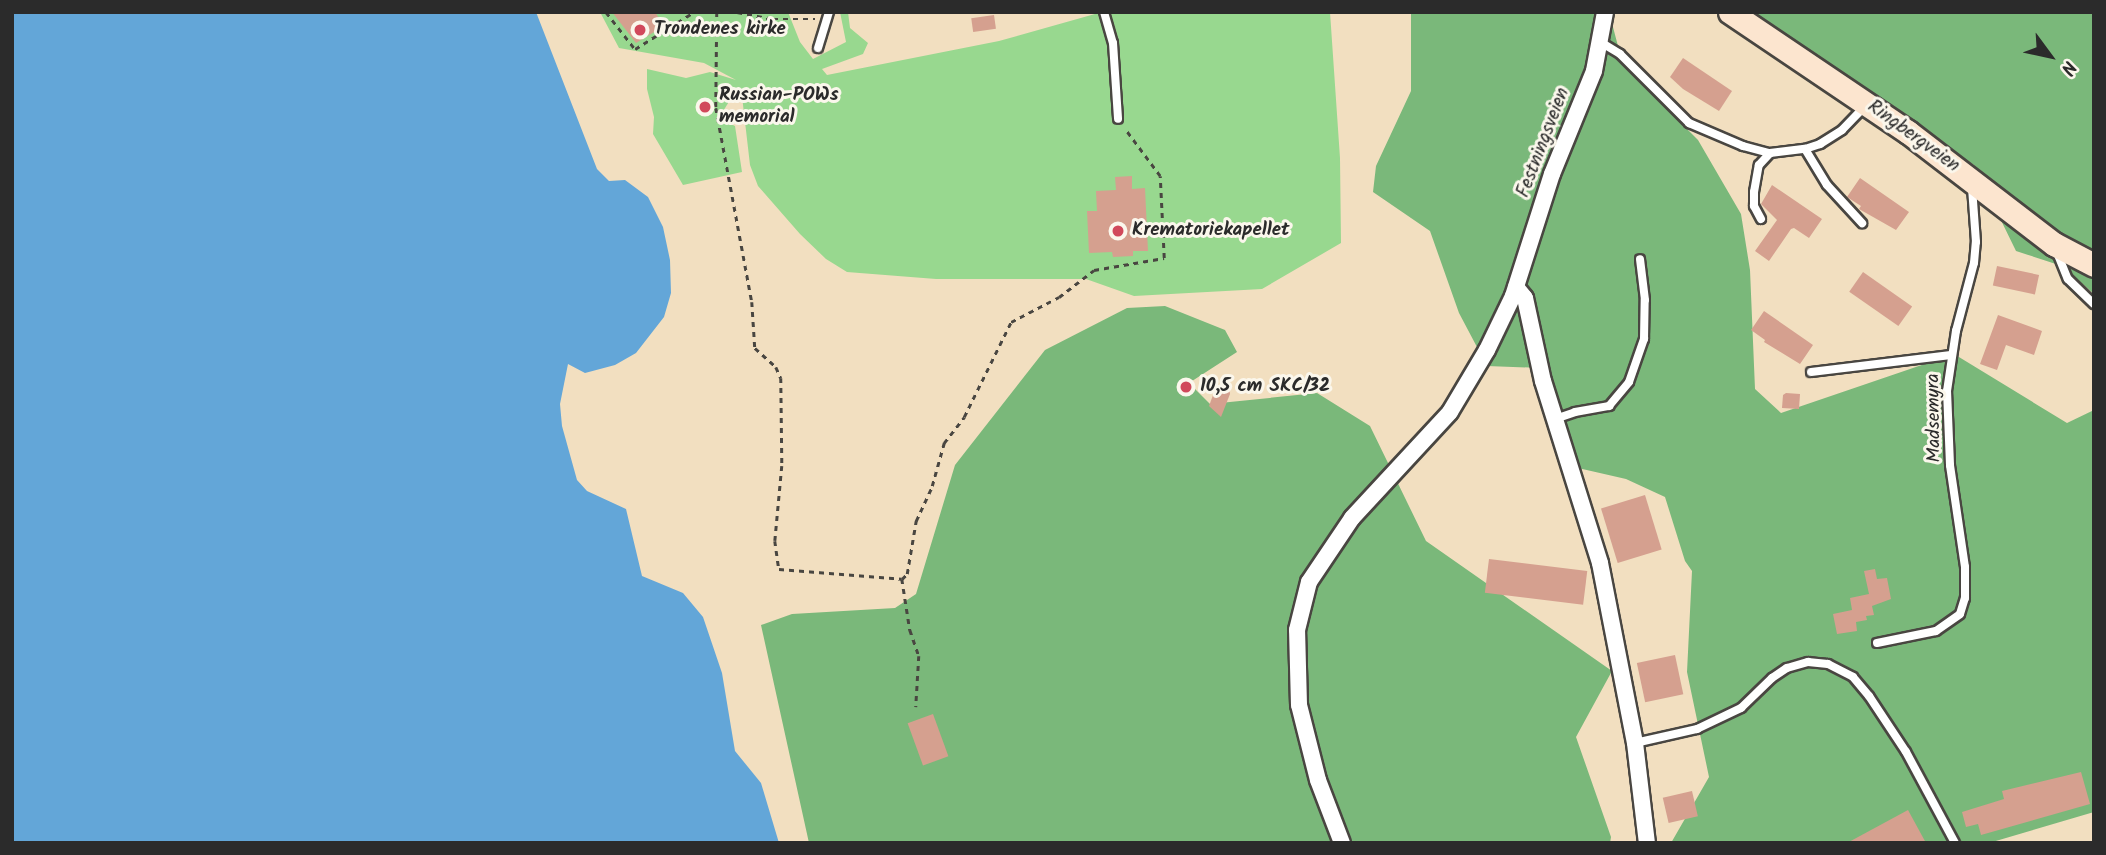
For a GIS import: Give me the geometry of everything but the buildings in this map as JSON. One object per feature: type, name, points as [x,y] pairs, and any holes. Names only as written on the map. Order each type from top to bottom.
[{"type":"main road","name":"Ringbergveien","points":[[1730,12],[1866,103],[2054,244],[2094,265]]},
{"type":"street","name":"Festningsveien","points":[[1342,843],[1318,780],[1299,705],[1297,630],[1309,582],[1352,519],[1450,412],[1488,351],[1516,287],[1552,174],[1594,71],[1602,43],[1605,12]]},
{"type":"street","points":[[1516,287],[1525,298],[1555,419],[1573,468],[1600,563],[1635,743],[1647,843]]},
{"type":"lane","points":[[1104,12],[1114,43],[1118,119]]},
{"type":"lane","points":[[818,48],[829,15]]},
{"type":"lane","points":[[1602,43],[1620,54],[1689,123],[1743,146],[1770,153],[1805,149],[1842,130],[1866,103]]},
{"type":"lane","points":[[1805,149],[1827,185],[1862,223]]},
{"type":"lane","points":[[1761,219],[1754,206],[1754,192],[1759,166],[1770,153]]},
{"type":"lane","name":"Madsemyra","points":[[1877,643],[1936,631],[1960,614],[1966,578],[1948,432],[1947,391],[1951,355],[1974,263],[1976,242],[1972,180]]},
{"type":"lane","points":[[2054,244],[2068,279],[2094,303]]},
{"type":"lane","points":[[1555,419],[1575,412],[1609,406],[1629,382],[1644,339],[1645,300],[1640,259]]},
{"type":"lane","points":[[1811,372],[1951,355]]},
{"type":"lane","points":[[1635,743],[1697,729],[1741,708],[1772,678],[1787,668],[1808,662],[1828,664],[1853,677],[1869,696],[1906,752],[1955,843]]},
{"type":"path","points":[[606,12],[635,49],[694,12]]},
{"type":"path","points":[[718,12],[716,108],[752,302],[755,348],[776,367],[781,378],[782,466],[775,541],[779,569],[902,579],[907,574],[916,521],[932,486],[944,443],[964,417],[1011,322],[1059,297],[1094,270],[1164,258],[1160,176],[1118,119]]},
{"type":"path","points":[[737,12],[793,20],[829,15]]},
{"type":"path","points":[[902,579],[910,630],[919,656],[916,707]]},
{"type":"green space","points":[[600,12],[788,12],[800,42],[813,59],[846,42],[840,12],[848,12],[850,28],[868,43],[863,54],[822,69],[827,75],[999,41],[1102,12],[1330,12],[1340,158],[1341,243],[1262,289],[1134,296],[1086,279],[936,279],[847,272],[826,259],[800,234],[758,186],[750,165],[742,96],[730,100],[722,113],[725,121],[735,126],[742,172],[683,185],[653,134],[654,117],[647,89],[647,69],[686,78],[710,72],[736,80],[704,63],[619,48]]},
{"type":"green space","points":[[1411,12],[1609,12],[1623,65],[1698,140],[1741,214],[1750,270],[1755,389],[1781,413],[1954,354],[2067,423],[2094,410],[2094,812],[1989,843],[1671,843],[1709,777],[1687,672],[1692,571],[1685,561],[1665,497],[1626,479],[1578,468],[1555,390],[1542,368],[1487,366],[1459,313],[1430,231],[1373,192],[1376,166],[1411,91]]},
{"type":"green space","points":[[1735,12],[2094,12],[2094,294],[2062,266],[2016,251],[1974,165]]},
{"type":"green space","points":[[1165,306],[1225,330],[1237,352],[1189,383],[1210,404],[1317,393],[1370,426],[1426,541],[1612,671],[1576,737],[1611,837],[1610,843],[809,843],[761,625],[792,614],[895,608],[916,594],[955,465],[1045,350],[1127,308]]},
{"type":"water","points":[[12,12],[536,12],[597,169],[609,181],[625,180],[648,197],[663,227],[670,260],[671,293],[664,317],[636,353],[615,365],[585,373],[568,364],[560,404],[562,426],[577,480],[587,491],[626,509],[642,576],[683,593],[703,617],[722,673],[735,751],[761,783],[779,843],[12,843]]},
{"type":"place","name":"Trondenes kirke","points":[[640,30]]},
{"type":"place","name":"Russian-POWs memorial","points":[[705,107]]},
{"type":"place","name":"Krematoriekapellet","points":[[1118,231]]},
{"type":"place","name":"10,5 cm SKC/32","points":[[1186,387]]}]
